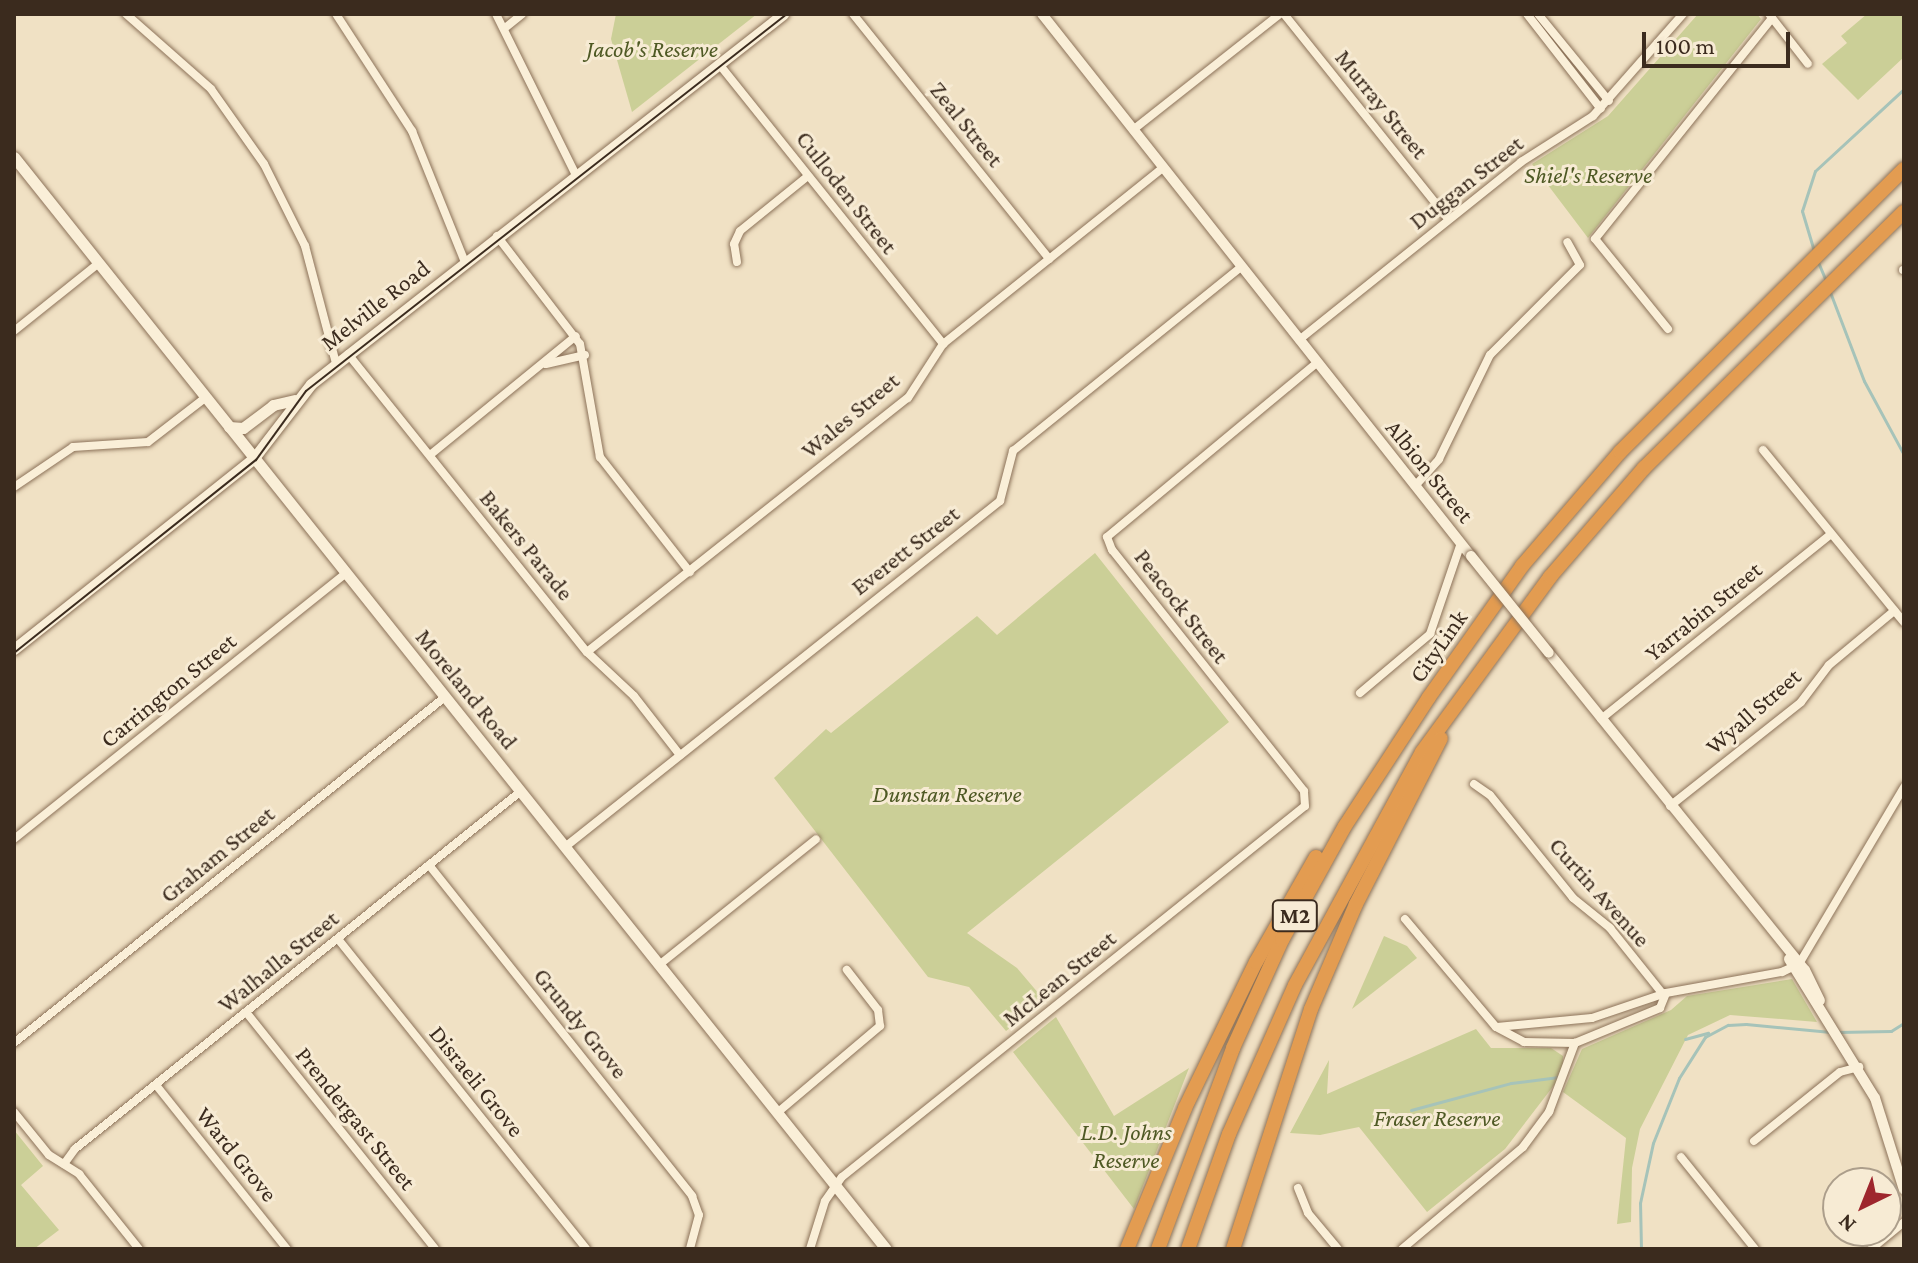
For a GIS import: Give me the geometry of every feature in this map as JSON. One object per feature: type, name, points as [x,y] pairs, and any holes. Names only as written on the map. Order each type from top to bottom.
[{"type":"highway","name":"CityLink","points":[[1158,1249],[1228,1061],[1282,940],[1390,755],[1522,566],[1563,517],[1672,397],[1904,169]]},
{"type":"highway","name":"CityLink","points":[[1188,1249],[1229,1134],[1295,985],[1422,752],[1550,577],[1635,479],[1904,212]]},
{"type":"highway","points":[[1233,1249],[1292,1059],[1330,962],[1465,691]]},
{"type":"highway","points":[[1127,1249],[1167,1148],[1263,949],[1327,841],[1390,755]]},
{"type":"main road","name":"Melville Road","points":[[14,649],[254,458],[294,400],[336,363],[783,14]]},
{"type":"main road","name":"Moreland Road","points":[[17,165],[99,263],[886,1249]]},
{"type":"main road","points":[[229,427],[243,428],[273,405],[294,400]]},
{"type":"street","points":[[126,14],[211,89],[264,164],[305,246],[336,363]]},
{"type":"street","points":[[336,14],[412,131],[465,262]]},
{"type":"street","points":[[496,14],[576,175]]},
{"type":"street","points":[[505,28],[522,14]]},
{"type":"street","name":"Zeal Street","points":[[853,14],[1049,259]]},
{"type":"street","name":"Albion Street","points":[[1042,14],[1796,966],[1859,1067],[1882,1116],[1904,1190]]},
{"type":"street","points":[[1133,130],[1282,14]]},
{"type":"street","name":"Murray Street","points":[[1282,14],[1448,219]]},
{"type":"street","points":[[1527,14],[1543,27],[1609,101]]},
{"type":"street","points":[[1538,14],[1543,27],[1601,109]]},
{"type":"street","name":"Duggan Street","points":[[1299,340],[1527,157],[1601,109],[1683,14]]},
{"type":"street","points":[[1668,329],[1595,239],[1770,16],[1808,64]]},
{"type":"street","name":"Culloden Street","points":[[719,64],[943,344]]},
{"type":"street","name":"Wales Street","points":[[587,652],[908,398],[943,344],[1163,168]]},
{"type":"street","points":[[737,262],[734,244],[740,231],[808,176]]},
{"type":"street","points":[[497,236],[576,336],[585,355],[600,457],[690,572]]},
{"type":"street","points":[[1415,486],[1439,459],[1493,351],[1580,265],[1567,242]]},
{"type":"street","points":[[14,331],[99,263]]},
{"type":"street","name":"Everett Street","points":[[565,847],[1000,501],[1013,451],[1241,267]]},
{"type":"street","points":[[430,455],[576,336]]},
{"type":"street","name":"Bakers Parade","points":[[348,354],[587,652],[634,696],[680,755]]},
{"type":"street","points":[[544,364],[585,355]]},
{"type":"street","name":"Peacock Street","points":[[1308,801],[1112,550],[1107,537],[1318,362]]},
{"type":"street","points":[[14,487],[73,447],[148,442],[205,398]]},
{"type":"street","points":[[1763,450],[1904,622]]},
{"type":"street","name":"Yarrabin Street","points":[[1601,719],[1831,534]]},
{"type":"street","points":[[1360,693],[1430,634],[1461,543]]},
{"type":"street","name":"Carrington Street","points":[[14,839],[346,573]]},
{"type":"street","name":"Wyall Street","points":[[1670,806],[1801,702],[1829,665],[1894,611]]},
{"type":"street","name":"Graham Street","points":[[14,1043],[445,697]]},
{"type":"street","name":"Curtin Avenue","points":[[1474,784],[1490,795],[1573,898],[1610,928],[1664,993]]},
{"type":"street","points":[[1496,1027],[1592,1018],[1664,993],[1796,966],[1904,787]]},
{"type":"street","name":"Walhalla Street","points":[[64,1164],[75,1149],[521,791]]},
{"type":"street","name":"McLean Street","points":[[834,1184],[1308,801]]},
{"type":"street","points":[[659,965],[816,839]]},
{"type":"street","name":"Grundy Grove","points":[[429,865],[698,1208],[690,1249]]},
{"type":"street","points":[[1405,919],[1496,1027],[1524,1042],[1575,1043],[1660,1008],[1664,993]]},
{"type":"street","name":"Disraeli Grove","points":[[338,939],[586,1249]]},
{"type":"street","points":[[777,1113],[880,1026],[878,1010],[847,970]]},
{"type":"street","name":"Prendergast Street","points":[[246,1012],[435,1249]]},
{"type":"street","points":[[1402,1249],[1513,1160],[1559,1090],[1575,1043]]},
{"type":"street","points":[[1754,1141],[1840,1072],[1859,1067]]},
{"type":"street","name":"Ward Grove","points":[[156,1085],[287,1249]]},
{"type":"street","points":[[14,1112],[49,1155],[79,1174],[139,1249]]},
{"type":"street","points":[[1681,1157],[1755,1249]]},
{"type":"street","points":[[810,1249],[834,1184]]},
{"type":"street","points":[[1298,1188],[1308,1213],[1338,1249]]},
{"type":"street","points":[[1871,1249],[1904,1222]]},
{"type":"green space","name":"Jacob's Reserve","points":[[616,14],[757,14],[632,112],[611,39]]},
{"type":"green space","name":"Shiel's Reserve","points":[[1698,14],[1757,14],[1761,19],[1588,238],[1532,164],[1608,116]]},
{"type":"green space","points":[[1867,14],[1904,14],[1904,57],[1858,100],[1822,64],[1847,43],[1841,36]]},
{"type":"green space","name":"Dunstan Reserve","points":[[1095,553],[1229,722],[967,933],[1017,968],[1045,1001],[1006,1031],[969,987],[928,977],[774,778],[826,729],[831,733],[977,616],[997,635]]},
{"type":"green space","points":[[1384,936],[1407,946],[1417,958],[1352,1009]]},
{"type":"green space","points":[[1792,979],[1817,1022],[1730,1015],[1688,1035],[1640,1129],[1632,1168],[1631,1222],[1617,1224],[1626,1138],[1563,1092],[1582,1049],[1671,1010],[1687,996]]},
{"type":"green space","name":"L.D. Johns Reserve","points":[[1056,1017],[1114,1116],[1189,1068],[1134,1209],[1013,1052]]},
{"type":"green space","name":"Fraser Reserve","points":[[1476,1029],[1491,1048],[1551,1048],[1563,1056],[1563,1065],[1558,1080],[1505,1149],[1427,1212],[1359,1127],[1320,1135],[1290,1133],[1329,1060],[1327,1094]]},
{"type":"green space","points":[[14,1130],[43,1166],[21,1185],[59,1230],[34,1249],[14,1249]]},
{"type":"waterway","points":[[1814,251],[1802,211],[1815,171],[1904,89]]},
{"type":"waterway","points":[[1818,262],[1826,281]]},
{"type":"waterway","points":[[1830,292],[1864,381],[1904,455]]},
{"type":"waterway","points":[[1838,1032],[1891,1031],[1904,1023]]},
{"type":"waterway","points":[[1641,1249],[1640,1203],[1653,1143],[1679,1078],[1705,1037],[1728,1025],[1746,1024],[1831,1032]]},
{"type":"waterway","points":[[1685,1039],[1708,1033]]},
{"type":"waterway","points":[[1411,1110],[1511,1083],[1559,1077]]},
{"type":"tram line","points":[[14,653],[256,460],[306,391],[787,14]]}]
